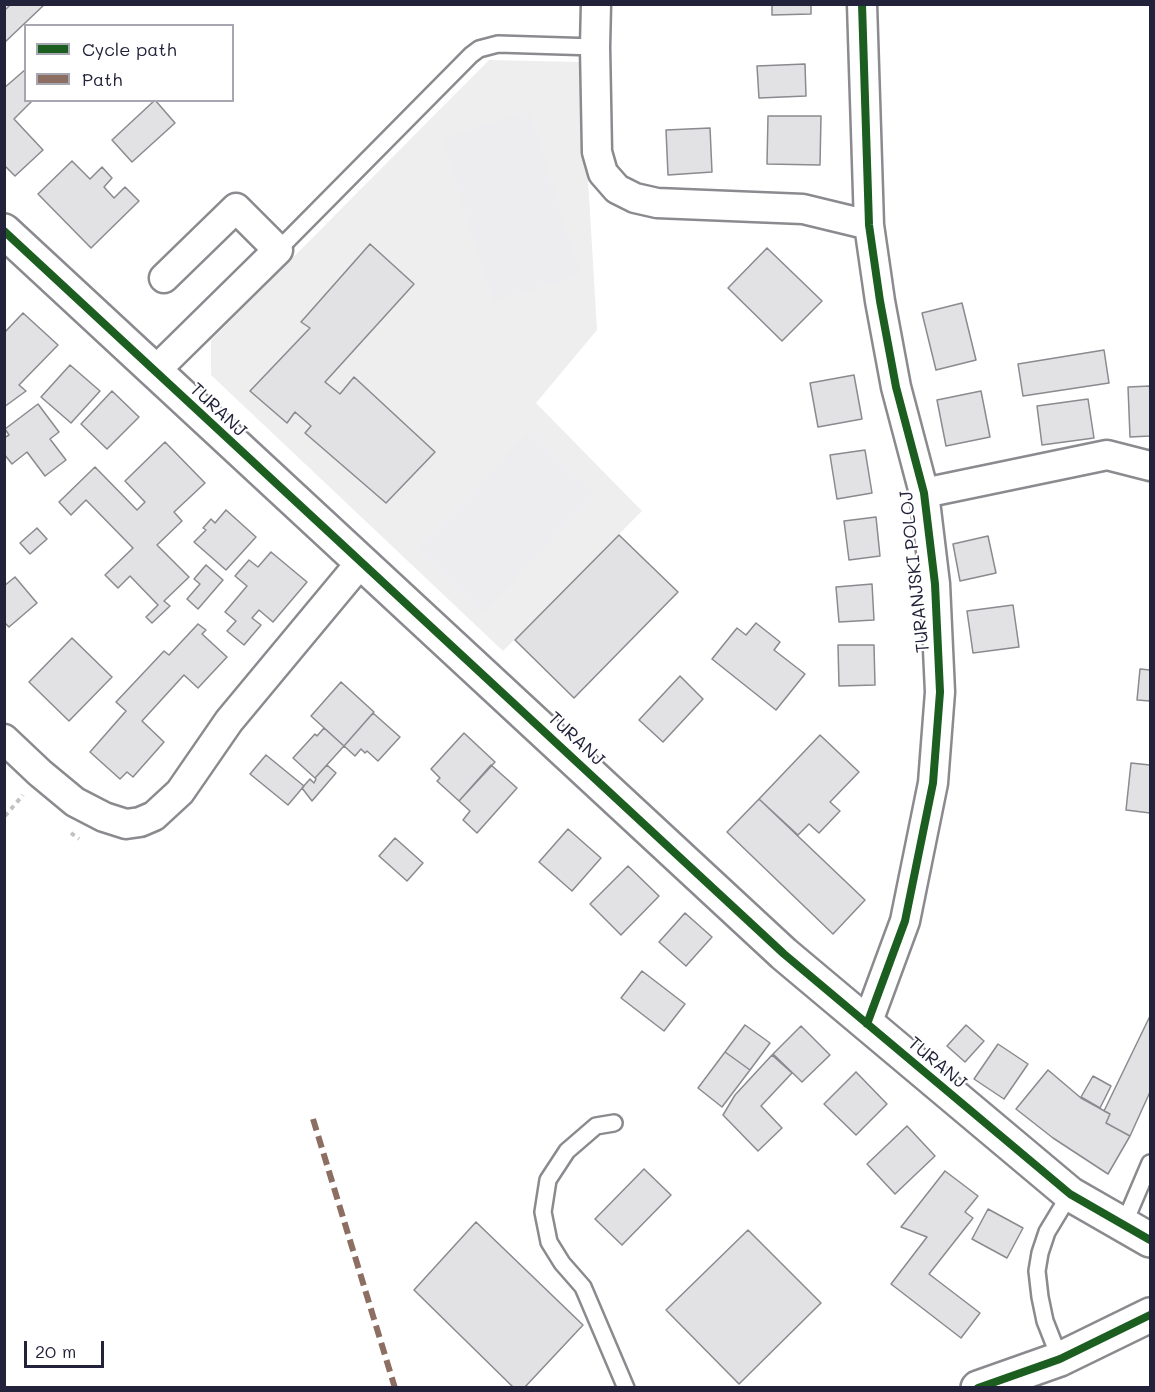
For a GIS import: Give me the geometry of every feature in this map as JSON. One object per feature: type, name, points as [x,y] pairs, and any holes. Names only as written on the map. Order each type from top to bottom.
[{"type":"main road","name":"TURANJ","points":[[4,231],[784,954],[1070,1194],[1137,1232]]},
{"type":"main road","points":[[978,1388],[1060,1359],[1150,1315]]},
{"type":"street","points":[[596,4],[597,152],[603,173],[617,189],[635,198],[657,203],[803,209],[869,225]]},
{"type":"street","name":"TURANJSKI POLOJ","points":[[862,4],[869,225],[896,387],[924,493],[935,584],[940,692],[933,783],[905,921],[867,1024]]},
{"type":"street","points":[[155,371],[278,250],[236,208],[164,278]]},
{"type":"street","points":[[924,493],[1107,455],[1150,466]]},
{"type":"street","points":[[4,739],[75,802],[104,818],[126,824],[140,822],[154,816],[180,792],[229,721],[362,561]]},
{"type":"lane","points":[[278,250],[479,49],[498,44],[595,47]]},
{"type":"lane","points":[[614,1123],[596,1126],[567,1151],[548,1180],[543,1212],[549,1242],[562,1263],[583,1287],[626,1388]]},
{"type":"lane","points":[[1137,1232],[1150,1163]]},
{"type":"lane","points":[[1060,1359],[1045,1321],[1037,1271],[1040,1252],[1047,1232],[1070,1194]]},
{"type":"path","points":[[5,816],[23,795]]},
{"type":"shaded area","points":[[489,60],[581,62],[597,330],[536,403],[642,511],[503,651],[211,375],[211,340]]},
{"type":"shaded area","points":[[530,111],[580,275],[493,302],[442,138]]},
{"type":"shaded area","points":[[530,432],[596,495],[482,612],[417,549]]},
{"type":"building","points":[[11,4],[45,4],[4,43],[4,11]]},
{"type":"building","points":[[772,4],[811,4],[811,14],[772,15]]},
{"type":"building","points":[[805,64],[806,96],[759,98],[757,66]]},
{"type":"building","points":[[24,71],[24,102],[31,102],[14,119],[43,150],[15,176],[4,165],[4,88]]},
{"type":"building","points":[[153,102],[157,102],[175,123],[132,162],[112,140]]},
{"type":"building","points":[[768,116],[821,116],[820,165],[767,164]]},
{"type":"building","points":[[710,128],[712,172],[668,175],[666,130]]},
{"type":"building","points":[[72,161],[90,179],[102,167],[112,178],[104,187],[114,198],[125,187],[139,201],[91,248],[38,194]]},
{"type":"building","points":[[370,244],[414,284],[325,382],[340,394],[354,377],[435,452],[386,503],[305,433],[311,426],[295,412],[287,423],[250,391],[310,328],[301,322]]},
{"type":"building","points":[[767,248],[822,301],[782,341],[728,288]]},
{"type":"building","points":[[962,303],[976,360],[936,370],[922,313]]},
{"type":"building","points":[[23,313],[58,345],[19,385],[26,391],[4,407],[4,333]]},
{"type":"building","points":[[1104,350],[1109,383],[1023,396],[1018,364]]},
{"type":"building","points":[[70,365],[100,391],[71,423],[41,397]]},
{"type":"building","points":[[854,375],[862,419],[818,427],[810,383]]},
{"type":"building","points":[[1150,386],[1150,436],[1130,437],[1128,387]]},
{"type":"building","points":[[112,391],[139,417],[107,449],[81,424]]},
{"type":"building","points":[[981,391],[990,437],[946,446],[937,400]]},
{"type":"building","points":[[1088,399],[1094,438],[1042,445],[1037,406]]},
{"type":"building","points":[[38,404],[59,432],[50,439],[66,460],[45,476],[27,452],[12,464],[4,454],[4,438],[9,435],[5,429]]},
{"type":"building","points":[[165,442],[205,483],[174,512],[182,521],[157,545],[189,577],[164,601],[170,606],[152,623],[146,617],[158,605],[130,576],[118,588],[105,575],[133,548],[86,500],[71,515],[59,502],[95,467],[137,510],[145,502],[125,481]]},
{"type":"building","points":[[865,450],[872,493],[837,499],[830,455]]},
{"type":"building","points":[[226,510],[256,537],[226,570],[194,542],[206,530],[203,528],[211,519],[215,523]]},
{"type":"building","points":[[876,517],[880,556],[849,560],[844,521]]},
{"type":"building","points":[[37,528],[47,539],[30,554],[20,543]]},
{"type":"building","points":[[619,535],[678,592],[574,698],[515,640]]},
{"type":"building","points":[[988,536],[996,573],[960,581],[953,544]]},
{"type":"building","points":[[271,552],[307,582],[273,622],[259,610],[252,618],[261,625],[244,645],[227,631],[236,621],[225,612],[247,586],[235,576],[249,560],[258,567]]},
{"type":"building","points":[[206,565],[223,580],[198,609],[187,599],[200,584],[194,579]]},
{"type":"building","points":[[15,577],[37,603],[9,627],[4,622],[4,586]]},
{"type":"building","points":[[872,584],[874,620],[839,622],[836,587]]},
{"type":"building","points":[[1013,605],[1019,647],[973,653],[967,611]]},
{"type":"building","points":[[756,623],[780,642],[774,650],[805,674],[776,710],[712,659],[737,628],[746,635]]},
{"type":"building","points":[[198,624],[206,630],[202,634],[227,657],[198,688],[184,675],[142,721],[164,742],[133,777],[127,772],[120,779],[90,752],[126,711],[116,702],[164,651],[169,655]]},
{"type":"building","points":[[72,638],[112,677],[69,721],[29,682]]},
{"type":"building","points":[[838,645],[874,645],[875,685],[839,686]]},
{"type":"building","points":[[1140,669],[1150,670],[1150,701],[1137,700]]},
{"type":"building","points":[[680,676],[703,699],[663,742],[639,720]]},
{"type":"building","points":[[341,682],[374,712],[344,746],[311,716]]},
{"type":"building","points":[[373,713],[400,737],[378,761],[367,751],[365,753],[361,749],[355,756],[344,746]]},
{"type":"building","points":[[324,728],[344,746],[315,778],[293,758],[315,734],[317,736]]},
{"type":"building","points":[[464,733],[495,762],[459,801],[437,781],[440,778],[431,769]]},
{"type":"building","points":[[820,735],[859,772],[830,802],[840,811],[819,833],[809,824],[798,835],[759,799]]},
{"type":"building","points":[[266,755],[304,786],[288,805],[250,774]]},
{"type":"building","points":[[1131,763],[1150,765],[1150,813],[1126,810]]},
{"type":"building","points":[[327,765],[336,773],[312,801],[302,788],[310,779],[314,783],[315,778]]},
{"type":"building","points":[[491,765],[517,788],[477,833],[463,820],[470,811],[459,801]]},
{"type":"building","points":[[759,799],[865,900],[833,934],[727,832]]},
{"type":"building","points":[[568,829],[601,858],[572,891],[539,862]]},
{"type":"building","points":[[395,838],[423,863],[407,881],[379,856]]},
{"type":"building","points":[[628,866],[659,896],[621,935],[590,904]]},
{"type":"building","points":[[685,913],[712,937],[686,966],[659,942]]},
{"type":"building","points":[[642,971],[685,1004],[664,1031],[621,998]]},
{"type":"building","points":[[1150,1016],[1150,1092],[1130,1136],[1106,1123],[1110,1114],[1104,1111]]},
{"type":"building","points":[[745,1025],[770,1043],[750,1070],[725,1052]]},
{"type":"building","points":[[966,1025],[984,1041],[965,1062],[947,1046]]},
{"type":"building","points":[[801,1026],[830,1055],[802,1082],[773,1054]]},
{"type":"building","points":[[998,1044],[1028,1064],[1004,1099],[974,1079]]},
{"type":"building","points":[[725,1052],[750,1070],[722,1107],[698,1088]]},
{"type":"building","points":[[772,1055],[792,1073],[761,1106],[782,1128],[758,1151],[723,1115],[735,1095]]},
{"type":"building","points":[[1048,1070],[1081,1098],[1110,1114],[1106,1123],[1130,1136],[1108,1174],[1053,1138],[1016,1109]]},
{"type":"building","points":[[856,1072],[887,1104],[856,1135],[824,1104]]},
{"type":"building","points":[[1093,1076],[1111,1086],[1100,1108],[1081,1097]]},
{"type":"building","points":[[907,1126],[935,1156],[895,1194],[867,1164]]},
{"type":"building","points":[[644,1169],[671,1195],[622,1245],[595,1219]]},
{"type":"building","points":[[945,1171],[978,1196],[965,1212],[973,1218],[929,1274],[980,1313],[961,1338],[891,1284],[927,1237],[901,1227]]},
{"type":"building","points":[[988,1209],[1023,1228],[1007,1258],[972,1239]]},
{"type":"building","points":[[476,1222],[583,1325],[524,1388],[514,1388],[414,1290]]},
{"type":"building","points":[[748,1230],[821,1303],[739,1384],[666,1310]]},
{"type":"marked path","points":[[313,1119],[395,1388]]},
{"type":"cycle path","points":[[862,4],[869,225],[896,387],[924,493],[935,584],[940,692],[933,783],[905,921],[867,1024]]},
{"type":"cycle path","points":[[4,231],[784,954],[1070,1194],[1150,1240]]},
{"type":"cycle path","points":[[978,1388],[1060,1359],[1150,1315]]}]
